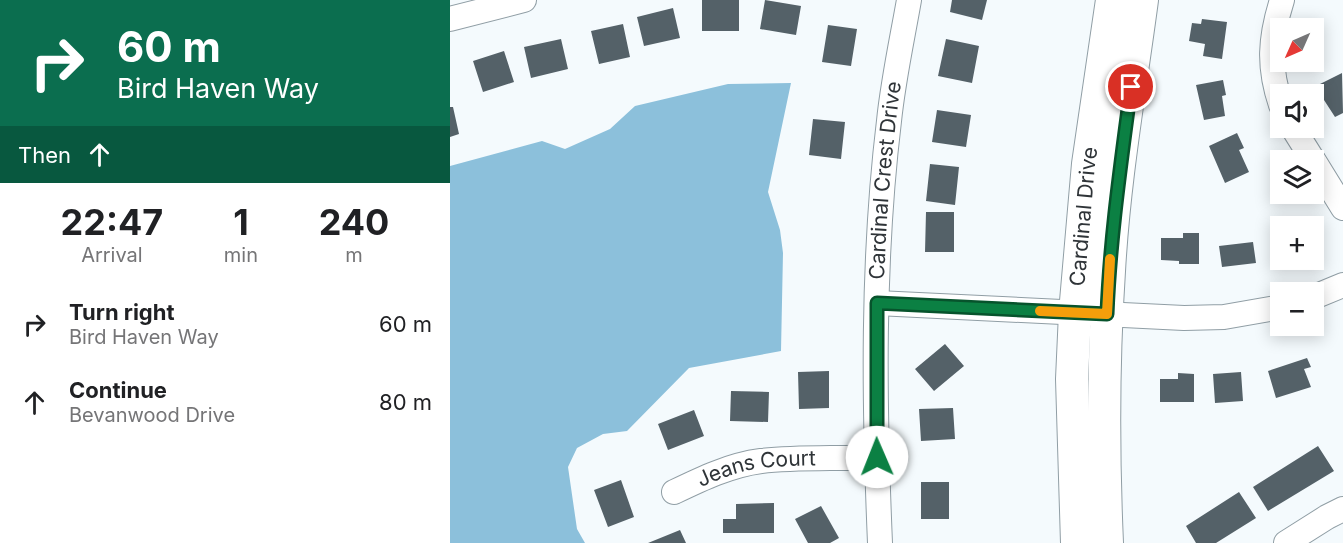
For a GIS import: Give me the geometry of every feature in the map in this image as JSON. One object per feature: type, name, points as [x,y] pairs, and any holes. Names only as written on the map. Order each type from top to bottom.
[{"type":"main road","name":"Cardinal Drive","points":[[1077,543],[1072,379],[1076,313],[1088,164],[1112,0]]},
{"type":"main road","name":"Cardinal Drive","points":[[1107,543],[1104,408],[1109,269],[1121,151],[1142,0]]},
{"type":"street","points":[[450,19],[524,0]]},
{"type":"street","name":"Cardinal Crest Drive","points":[[880,543],[877,457],[877,303],[882,202],[889,120],[909,0]]},
{"type":"street","points":[[1275,84],[1271,63],[1273,26],[1282,0]]},
{"type":"street","points":[[1324,177],[1343,208]]},
{"type":"street","points":[[1324,293],[1343,285]]},
{"type":"street","points":[[877,303],[1184,318],[1224,317],[1270,309]]},
{"type":"street","name":"Jeans Court","points":[[674,492],[698,480],[761,461],[877,457]]},
{"type":"street","points":[[1286,543],[1343,509]]},
{"type":"shaded area","points":[[791,83],[768,192],[780,230],[783,253],[781,351],[689,368],[627,431],[603,434],[577,448],[568,467],[577,529],[585,543],[450,543],[450,166],[542,141],[565,149],[610,129],[635,106],[728,84]]},
{"type":"building","points":[[702,0],[739,0],[739,31],[702,31]]},
{"type":"building","points":[[765,0],[801,6],[796,35],[760,29]]},
{"type":"building","points":[[952,0],[987,0],[982,20],[950,12]]},
{"type":"building","points":[[673,8],[680,38],[644,46],[637,17]]},
{"type":"building","points":[[1202,19],[1227,22],[1222,59],[1203,56],[1205,44],[1189,41],[1192,23],[1201,24]]},
{"type":"building","points":[[623,24],[630,57],[599,64],[591,31]]},
{"type":"building","points":[[828,25],[857,29],[851,66],[822,62]]},
{"type":"building","points":[[561,39],[568,69],[531,78],[524,47]]},
{"type":"building","points":[[946,39],[979,46],[972,83],[938,76]]},
{"type":"building","points":[[504,51],[514,82],[483,92],[473,61]]},
{"type":"building","points":[[1342,73],[1343,113],[1335,117],[1324,100],[1324,84],[1320,84]]},
{"type":"building","points":[[1223,80],[1226,95],[1222,96],[1225,116],[1204,120],[1196,85]]},
{"type":"building","points":[[450,107],[453,107],[459,134],[450,137]]},
{"type":"building","points":[[937,110],[971,115],[966,147],[932,142]]},
{"type":"building","points":[[813,119],[845,122],[841,159],[809,155]]},
{"type":"building","points":[[1237,133],[1244,148],[1239,150],[1249,172],[1225,183],[1209,146]]},
{"type":"building","points":[[930,164],[959,167],[955,205],[926,201]]},
{"type":"building","points":[[926,212],[954,212],[954,252],[925,252]]},
{"type":"building","points":[[1183,233],[1199,233],[1199,264],[1179,264],[1179,261],[1161,260],[1161,238],[1183,238]]},
{"type":"building","points":[[1253,242],[1256,263],[1222,267],[1219,246]]},
{"type":"building","points":[[945,344],[964,366],[934,391],[915,369]]},
{"type":"building","points":[[1307,358],[1311,367],[1304,369],[1311,387],[1276,398],[1268,371]]},
{"type":"building","points":[[829,371],[829,408],[799,409],[798,372]]},
{"type":"building","points":[[1241,372],[1243,401],[1215,403],[1213,374]]},
{"type":"building","points":[[1178,373],[1194,374],[1194,402],[1160,402],[1160,379],[1178,379]]},
{"type":"building","points":[[731,391],[769,392],[768,422],[730,421]]},
{"type":"building","points":[[953,408],[955,439],[921,441],[919,409]]},
{"type":"building","points":[[694,410],[704,436],[668,450],[658,424]]},
{"type":"building","points":[[1318,446],[1334,471],[1268,511],[1253,487]]},
{"type":"building","points":[[621,480],[634,517],[608,527],[594,490]]},
{"type":"building","points":[[921,482],[949,482],[949,519],[921,519]]},
{"type":"building","points":[[1239,492],[1256,518],[1216,543],[1196,543],[1186,526]]},
{"type":"building","points":[[774,503],[774,533],[723,533],[723,519],[736,519],[736,504]]},
{"type":"building","points":[[821,506],[839,538],[830,543],[808,543],[795,519]]},
{"type":"building","points":[[680,530],[686,543],[648,543]]},
{"type":"slow traffic","points":[[1040,311],[1107,314],[1110,259]]},
{"type":"route","points":[[877,457],[875,367],[877,303],[1107,314],[1109,269],[1121,151],[1131,87]]}]
